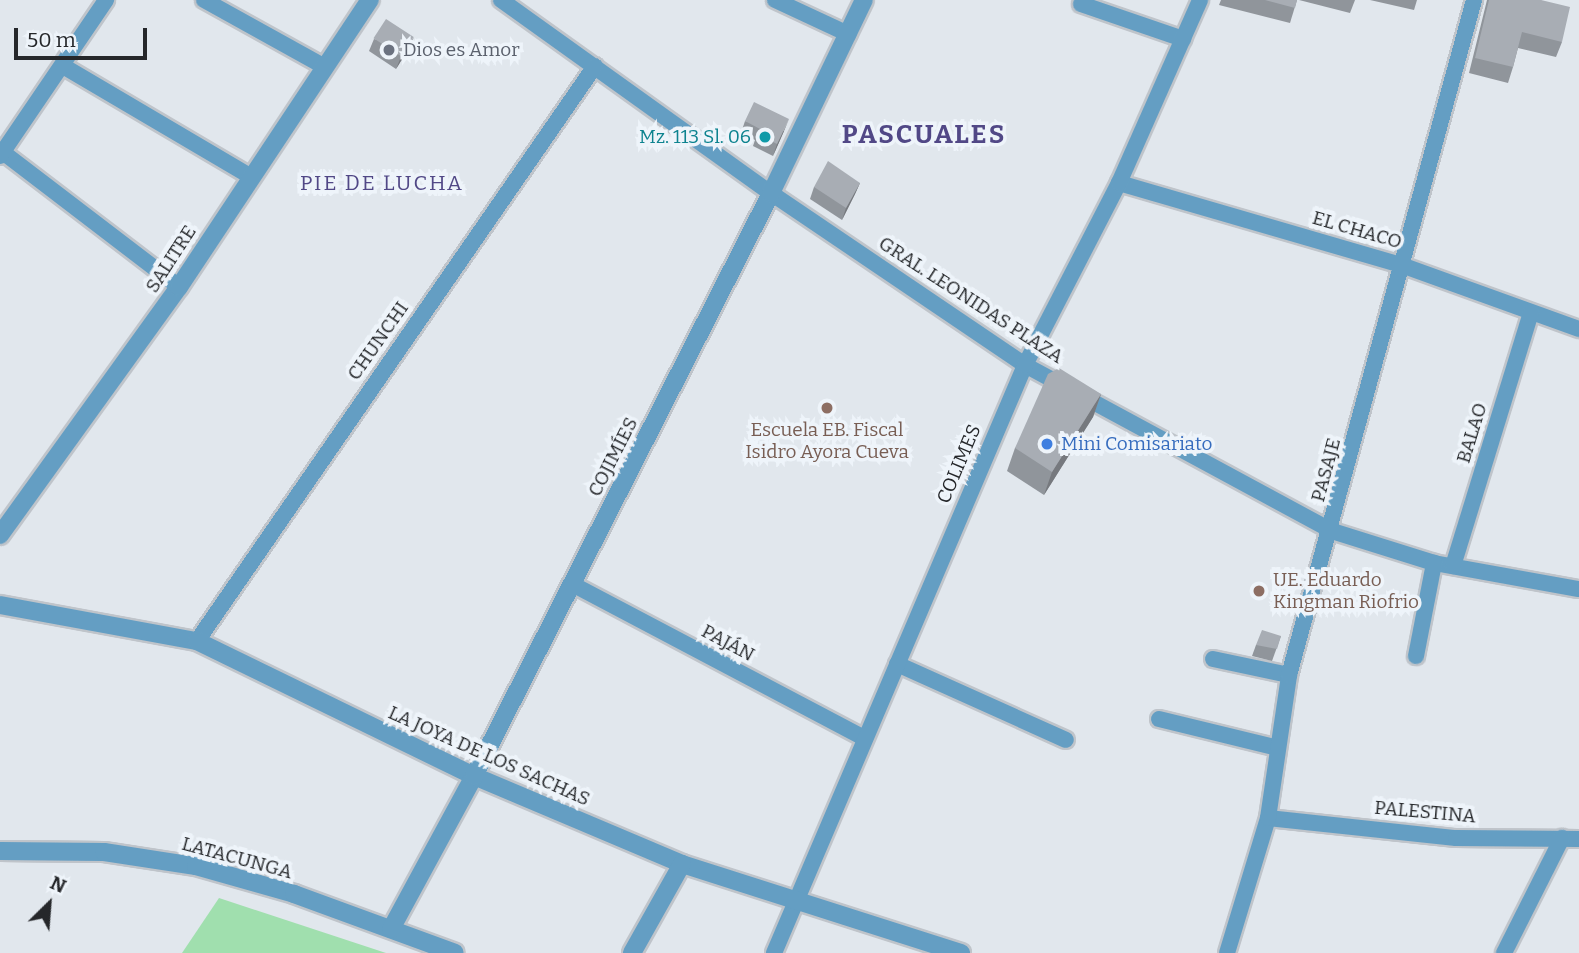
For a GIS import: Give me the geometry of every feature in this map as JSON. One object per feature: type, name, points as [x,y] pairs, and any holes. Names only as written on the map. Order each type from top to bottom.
[{"type":"street","points":[[106,0],[63,66],[1,152],[179,287]]},
{"type":"street","points":[[204,0],[323,66]]},
{"type":"street","name":"SALITRE","points":[[0,535],[179,287],[323,66],[370,0]]},
{"type":"street","name":"GRAL. LEONIDAS PLAZA","points":[[501,0],[771,193],[1025,365],[1332,531],[1434,563],[1579,589]]},
{"type":"street","points":[[775,0],[848,34]]},
{"type":"street","name":"COJIMÍES","points":[[391,929],[474,776],[572,584],[771,193],[864,0]]},
{"type":"street","name":"COLIMES","points":[[774,953],[794,899],[1025,365],[1119,183],[1200,0]]},
{"type":"street","name":"PASAJE","points":[[1227,953],[1268,818],[1289,675],[1332,531],[1474,0]]},
{"type":"street","points":[[1082,4],[1183,39]]},
{"type":"street","points":[[63,66],[250,176]]},
{"type":"street","name":"CHUNCHI","points":[[197,641],[595,66]]},
{"type":"street","name":"EL CHACO","points":[[1119,183],[1404,266],[1579,329]]},
{"type":"street","name":"BALAO","points":[[1453,566],[1531,313]]},
{"type":"street","points":[[1416,656],[1434,563]]},
{"type":"street","name":"PAJÁN","points":[[572,584],[864,738]]},
{"type":"street","name":"LA JOYA DE LOS SACHAS","points":[[0,605],[197,641],[474,776],[682,863],[794,899],[921,947],[961,953]]},
{"type":"street","points":[[1213,659],[1289,675]]},
{"type":"street","points":[[897,664],[1066,740]]},
{"type":"street","points":[[1159,719],[1278,748]]},
{"type":"street","name":"PALESTINA","points":[[1268,818],[1456,838],[1579,839]]},
{"type":"street","points":[[1504,953],[1562,838]]},
{"type":"street","name":"LATACUNGA","points":[[0,851],[104,852],[196,866],[391,929],[455,953]]},
{"type":"street","points":[[632,953],[682,863]]},
{"type":"green space","points":[[219,898],[386,953],[182,953]]},
{"type":"building","points":[[1265,0],[1297,0],[1295,8]]},
{"type":"building","points":[[1489,0],[1541,0],[1570,7],[1562,42],[1522,32],[1513,67],[1475,58]]},
{"type":"building","points":[[386,19],[414,37],[401,56],[373,38]]},
{"type":"building","points":[[754,102],[789,119],[777,144],[757,134],[760,129],[745,121]]},
{"type":"building","points":[[828,161],[860,183],[846,208],[814,187]]},
{"type":"building","name":"Mini Comisariato","points":[[1059,368],[1101,394],[1052,472],[1015,448],[1048,374]]},
{"type":"building","points":[[1262,630],[1281,636],[1277,649],[1256,645]]},
{"type":"place","name":"Dios es Amor","points":[[389,50]]},
{"type":"place","name":"Mz. 113 Sl. 06","points":[[765,137]]},
{"type":"place","name":"Escuela EB. Fiscal Isidro Ayora Cueva","points":[[827,408]]},
{"type":"place","name":"Mini Comisariato","points":[[1047,444]]},
{"type":"place","name":"UE. Eduardo Kingman Riofrio","points":[[1259,591]]},
{"type":"district","name":"PASCUALES","points":[[924,135]]},
{"type":"district","name":"PIE DE LUCHA","points":[[382,183]]}]
